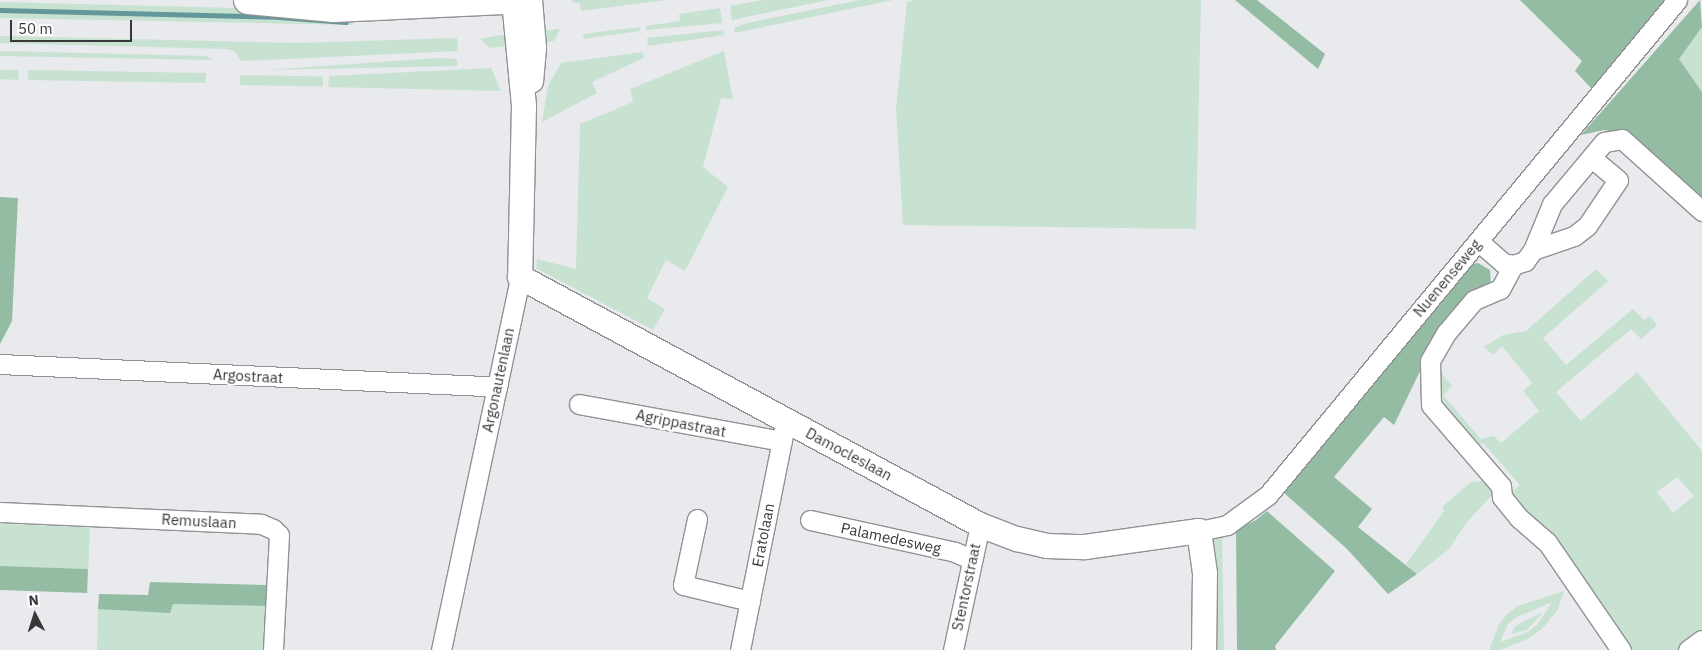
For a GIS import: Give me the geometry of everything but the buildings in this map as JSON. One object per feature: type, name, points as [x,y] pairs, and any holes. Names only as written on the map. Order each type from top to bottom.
[{"type":"main road","points":[[248,0],[334,8],[504,0]]},
{"type":"street","name":"Argonautenlaan","points":[[441,650],[520,277],[524,106],[514,0]]},
{"type":"street","name":"Argonautenlaan","points":[[524,106],[533,67],[530,0]]},
{"type":"street","name":"Nuenenseweg","points":[[1199,531],[1227,525],[1268,495],[1677,0]]},
{"type":"street","points":[[1478,241],[1503,263],[1513,265],[1525,261],[1533,250],[1552,204],[1604,142],[1622,139],[1702,211]]},
{"type":"street","points":[[1533,250],[1574,236],[1587,226],[1618,180],[1591,157]]},
{"type":"street","points":[[1513,265],[1500,289],[1474,300],[1446,333],[1430,361],[1431,405],[1501,486],[1502,497],[1519,518],[1547,542],[1621,650]]},
{"type":"street","name":"Damocleslaan","points":[[520,277],[784,431],[980,525],[1046,546],[1085,547],[1199,531]]},
{"type":"street","name":"Argostraat","points":[[0,364],[497,387]]},
{"type":"street","name":"Agrippastraat","points":[[579,404],[784,431]]},
{"type":"street","name":"Eratolaan","points":[[740,650],[784,431]]},
{"type":"street","name":"Remuslaan","points":[[0,512],[261,524],[273,529],[279,535],[274,650]]},
{"type":"street","points":[[697,519],[683,585],[750,601]]},
{"type":"street","name":"Palamedesweg","points":[[810,520],[955,552],[971,560]]},
{"type":"street","name":"Stentorstraat","points":[[953,650],[980,525]]},
{"type":"street","points":[[1199,531],[1205,573],[1204,650]]},
{"type":"street","points":[[1688,650],[1702,640]]},
{"type":"green space","points":[[572,0],[667,0],[581,11],[580,3],[573,3]]},
{"type":"green space","points":[[763,0],[828,0],[732,20],[730,6]]},
{"type":"green space","points":[[859,0],[893,0],[735,33],[734,28],[747,23]]},
{"type":"green space","points":[[914,0],[1201,0],[1196,229],[903,225],[896,109],[907,2]]},
{"type":"green space","points":[[1235,0],[1257,0],[1325,54],[1318,69]]},
{"type":"green space","points":[[1520,0],[1671,0],[1592,89],[1575,71],[1582,61]]},
{"type":"green space","points":[[1700,0],[1702,27],[1679,59],[1702,92],[1702,197],[1630,135],[1604,130],[1581,135]]},
{"type":"green space","points":[[0,2],[279,9],[353,17],[353,25],[0,18]]},
{"type":"green space","points":[[720,8],[722,23],[646,30],[646,26],[680,21],[679,14]]},
{"type":"green space","points":[[640,27],[640,31],[584,39],[583,34]]},
{"type":"green space","points":[[1702,27],[1702,92],[1679,59]]},
{"type":"green space","points":[[560,29],[554,41],[538,44],[537,31]]},
{"type":"green space","points":[[723,30],[724,35],[648,46],[647,38]]},
{"type":"green space","points":[[507,34],[509,46],[490,48],[480,39]]},
{"type":"green space","points":[[0,36],[296,43],[457,38],[458,51],[241,61],[235,52],[228,49],[0,43]]},
{"type":"green space","points":[[0,51],[206,56],[213,60],[0,56]]},
{"type":"green space","points":[[724,51],[733,99],[721,98],[703,167],[728,187],[685,271],[666,260],[647,298],[665,309],[653,330],[536,268],[537,259],[576,269],[580,124],[633,102],[630,89]]},
{"type":"green space","points":[[643,52],[644,58],[592,82],[597,93],[542,122],[548,86],[561,63]]},
{"type":"green space","points":[[437,58],[457,59],[457,66],[267,70]]},
{"type":"green space","points":[[491,68],[501,91],[328,87],[329,76]]},
{"type":"green space","points":[[0,70],[19,70],[18,80],[0,79]]},
{"type":"green space","points":[[28,70],[206,73],[206,83],[28,80]]},
{"type":"green space","points":[[240,75],[323,76],[323,86],[240,85]]},
{"type":"green space","points":[[0,197],[18,198],[12,321],[0,344]]},
{"type":"green space","points":[[1478,263],[1490,270],[1491,285],[1438,334],[1394,425],[1384,417],[1334,477],[1372,509],[1358,527],[1417,574],[1388,594],[1347,549],[1283,492],[1435,306],[1471,264]]},
{"type":"green space","points":[[1596,269],[1608,281],[1543,338],[1566,365],[1633,309],[1644,320],[1650,316],[1657,325],[1641,339],[1631,329],[1556,392],[1581,421],[1637,372],[1702,451],[1702,633],[1680,650],[1633,650],[1508,496],[1520,485],[1484,444],[1468,444],[1438,402],[1439,370],[1452,386],[1443,395],[1481,439],[1494,436],[1501,443],[1539,411],[1523,391],[1532,383],[1502,346],[1493,355],[1484,347],[1503,335],[1526,331]],"holes":[[[1677,477],[1694,496],[1673,513],[1657,492]]]},
{"type":"green space","points":[[1482,481],[1492,484],[1493,494],[1467,522],[1448,550],[1417,574],[1406,564],[1444,511],[1442,507],[1471,482]]},
{"type":"green space","points":[[1267,511],[1335,571],[1275,646],[1276,650],[1237,650],[1236,530],[1256,520]]},
{"type":"green space","points":[[0,524],[90,527],[88,569],[0,566]]},
{"type":"green space","points":[[1222,527],[1224,650],[1213,650],[1209,538]]},
{"type":"green space","points":[[0,566],[88,569],[87,593],[0,590]]},
{"type":"green space","points":[[150,582],[267,585],[266,606],[173,604],[170,613],[98,609],[99,594],[148,595]]},
{"type":"green space","points":[[1564,591],[1558,609],[1543,628],[1527,639],[1500,650],[1489,650],[1499,625],[1506,615],[1518,606]],"holes":[[[1552,602],[1538,624],[1528,632],[1500,642],[1508,624],[1517,617]]]},
{"type":"green space","points":[[172,604],[266,606],[264,650],[97,650],[98,609]]},
{"type":"green space","points":[[1543,612],[1527,630],[1511,634],[1515,626]]},
{"type":"waterway","points":[[0,10],[279,17],[346,22]]}]
